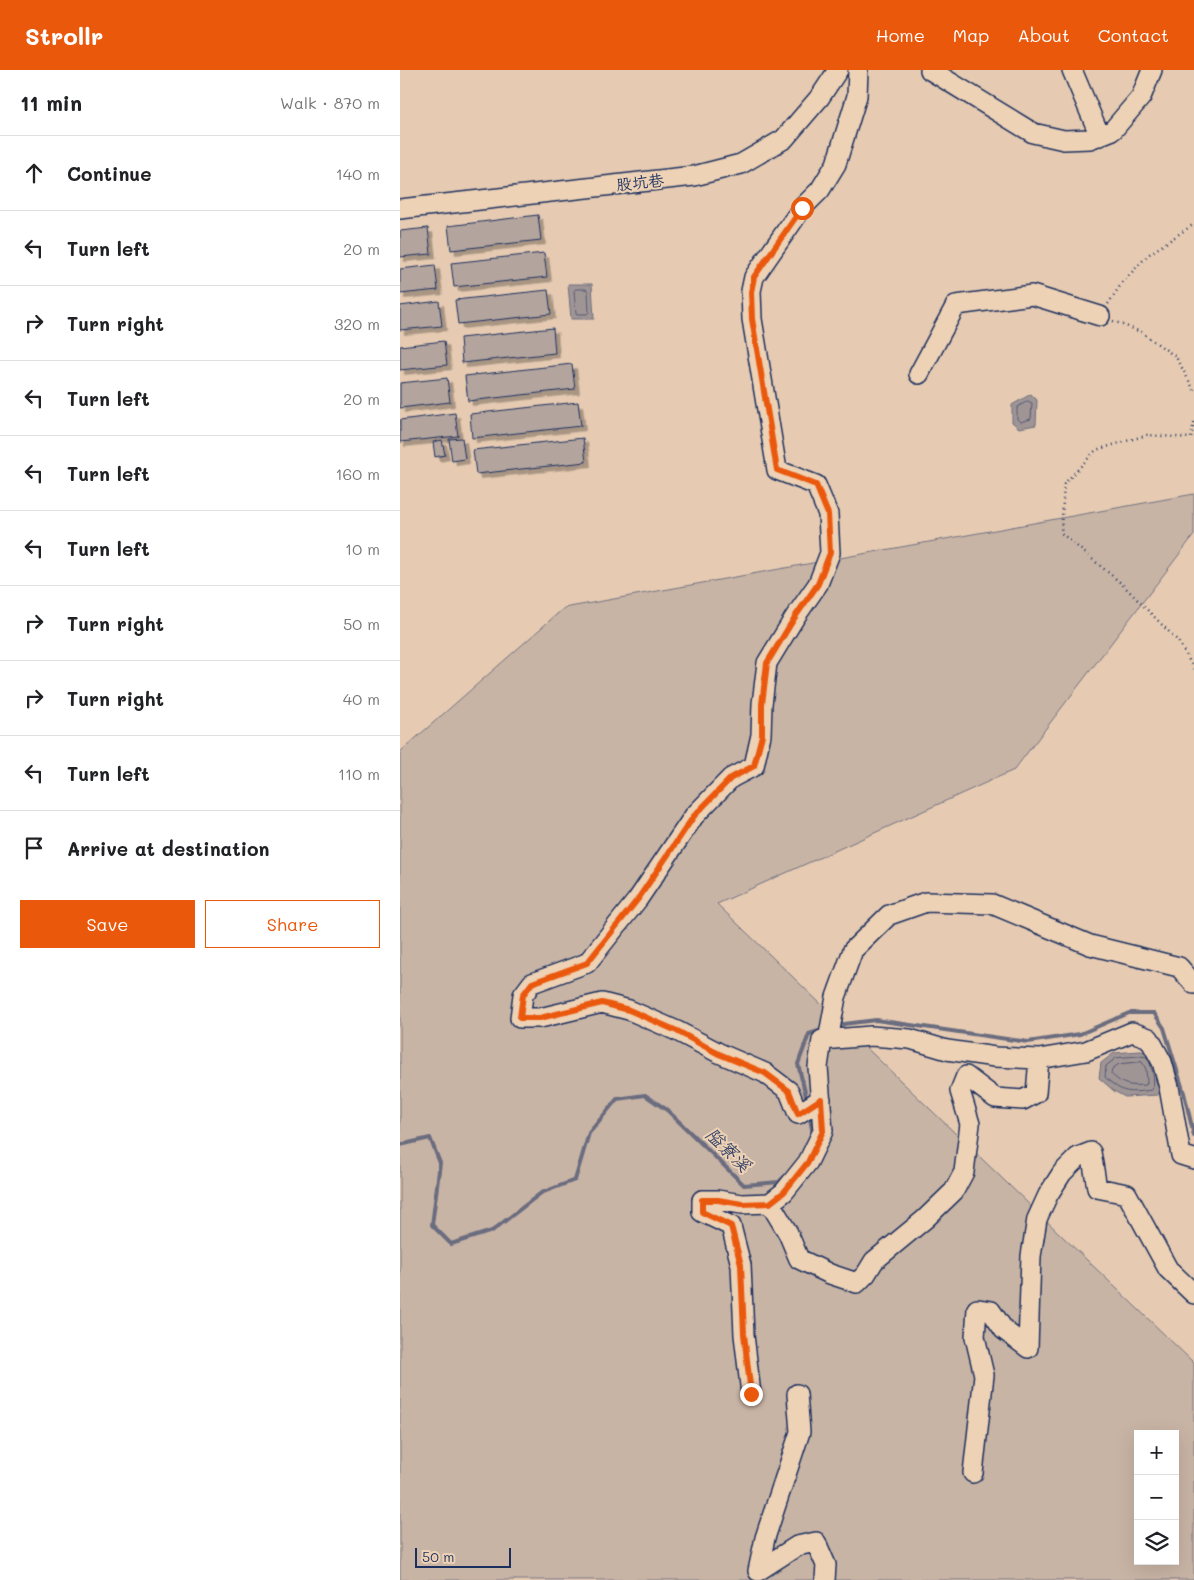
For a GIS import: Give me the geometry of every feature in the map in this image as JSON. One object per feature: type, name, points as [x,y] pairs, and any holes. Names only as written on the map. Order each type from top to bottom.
[{"type":"street","name":"股坑巷","points":[[400,210],[694,176],[741,164],[784,139],[820,98],[838,70]]},
{"type":"street","points":[[821,1099],[798,1114],[789,1091],[765,1073],[719,1054],[677,1031],[629,1010],[602,1003],[540,1018],[520,1018],[523,995],[532,983],[587,963],[638,899],[694,816],[731,778],[754,766],[762,735],[762,704],[767,663],[818,584],[830,553],[828,514],[816,485],[777,470],[752,319],[751,292],[754,277],[802,208],[820,190],[836,164],[857,96],[858,70]]},
{"type":"street","points":[[930,70],[1033,133],[1064,140],[1090,139],[1113,130],[1141,97],[1152,70]]},
{"type":"street","points":[[1072,70],[1100,136]]},
{"type":"street","points":[[919,374],[956,305],[1032,295],[1100,316]]},
{"type":"street","points":[[828,1039],[836,997],[852,950],[889,916],[926,902],[992,904],[1090,944],[1179,967],[1194,984]]},
{"type":"street","points":[[751,1394],[744,1334],[741,1265],[731,1226],[702,1212],[702,1200],[718,1200],[742,1204],[770,1203],[784,1192],[808,1162],[823,1131],[818,1067],[822,1040],[871,1036],[910,1039],[947,1050],[995,1057],[1039,1059],[1086,1051],[1132,1032],[1149,1038],[1162,1062],[1187,1157]]},
{"type":"street","points":[[770,1203],[788,1233],[799,1259],[830,1274],[857,1283],[866,1274],[874,1261],[925,1219],[954,1191],[964,1172],[970,1124],[960,1091],[966,1076],[995,1098],[1023,1100],[1036,1093],[1039,1059]]},
{"type":"street","points":[[973,1472],[984,1374],[975,1337],[977,1309],[991,1311],[1004,1330],[1028,1348],[1031,1256],[1037,1219],[1048,1195],[1062,1174],[1078,1156],[1090,1152],[1098,1188],[1127,1194],[1168,1269],[1194,1294]]},
{"type":"street","points":[[797,1394],[800,1432],[765,1538],[758,1571],[797,1546],[816,1542],[826,1565],[825,1580]]},
{"type":"path","points":[[1194,224],[1148,255],[1122,283],[1100,316],[1141,332],[1176,357],[1194,390]]},
{"type":"path","points":[[1194,422],[1191,438],[1147,435],[1096,450],[1064,484],[1061,532],[1122,584],[1178,641],[1194,669]]},
{"type":"shaded area","points":[[1194,494],[1194,535],[1014,770],[717,904],[1194,1363],[1194,1580],[400,1580],[400,752],[564,608]]},
{"type":"water","points":[[568,284],[592,284],[594,319],[571,319]]},
{"type":"water","points":[[1031,394],[1037,400],[1036,425],[1019,428],[1012,422],[1012,405]]},
{"type":"water","points":[[1150,1052],[1159,1083],[1158,1095],[1125,1097],[1114,1091],[1099,1078],[1101,1063],[1114,1053]]},
{"type":"building","points":[[538,215],[541,240],[451,250],[448,226]]},
{"type":"building","points":[[428,228],[431,254],[400,257],[400,231]]},
{"type":"building","points":[[544,253],[547,277],[454,287],[451,263]]},
{"type":"building","points":[[435,265],[438,290],[400,294],[400,269]]},
{"type":"building","points":[[548,290],[551,314],[458,324],[455,300]]},
{"type":"building","points":[[439,301],[442,326],[400,330],[400,306]]},
{"type":"building","points":[[553,328],[555,353],[462,363],[460,338]]},
{"type":"building","points":[[444,341],[447,365],[400,370],[400,346]]},
{"type":"building","points":[[572,364],[575,389],[468,401],[465,376]]},
{"type":"building","points":[[447,378],[450,402],[400,408],[400,383]]},
{"type":"building","points":[[578,402],[581,426],[472,438],[470,414]]},
{"type":"building","points":[[455,413],[458,436],[400,442],[400,420]]},
{"type":"building","points":[[462,438],[465,459],[452,461],[449,439]]},
{"type":"building","points":[[583,438],[586,462],[476,474],[473,450]]},
{"type":"building","points":[[442,440],[445,455],[435,457],[433,442]]},
{"type":"waterway","name":"隘寮溪","points":[[836,1025],[876,1020],[1028,1042],[1080,1034],[1129,1013],[1154,1013],[1164,1028],[1184,1093],[1194,1136]]},
{"type":"waterway","name":"隘寮溪","points":[[807,1100],[798,1064],[809,1034],[825,1029]]},
{"type":"waterway","name":"隘寮溪","points":[[400,1145],[430,1138],[440,1163],[432,1225],[451,1244],[492,1231],[541,1193],[575,1180],[589,1133],[617,1099],[645,1095],[667,1110],[744,1185],[779,1182],[784,1177]]},
{"type":"waterway","name":"隘寮溪","points":[[809,1114],[813,1134]]},
{"type":"route","points":[[751,1394],[744,1334],[741,1265],[731,1226],[702,1212],[702,1200],[718,1200],[742,1204],[770,1203],[784,1192],[808,1162],[823,1131],[821,1099],[798,1114],[789,1091],[765,1073],[719,1054],[677,1031],[629,1010],[602,1003],[540,1018],[520,1018],[523,995],[532,983],[587,963],[638,899],[694,816],[731,778],[754,766],[762,735],[762,704],[767,663],[818,584],[830,553],[828,514],[816,485],[777,470],[752,319],[751,292],[754,277],[802,208]]}]
